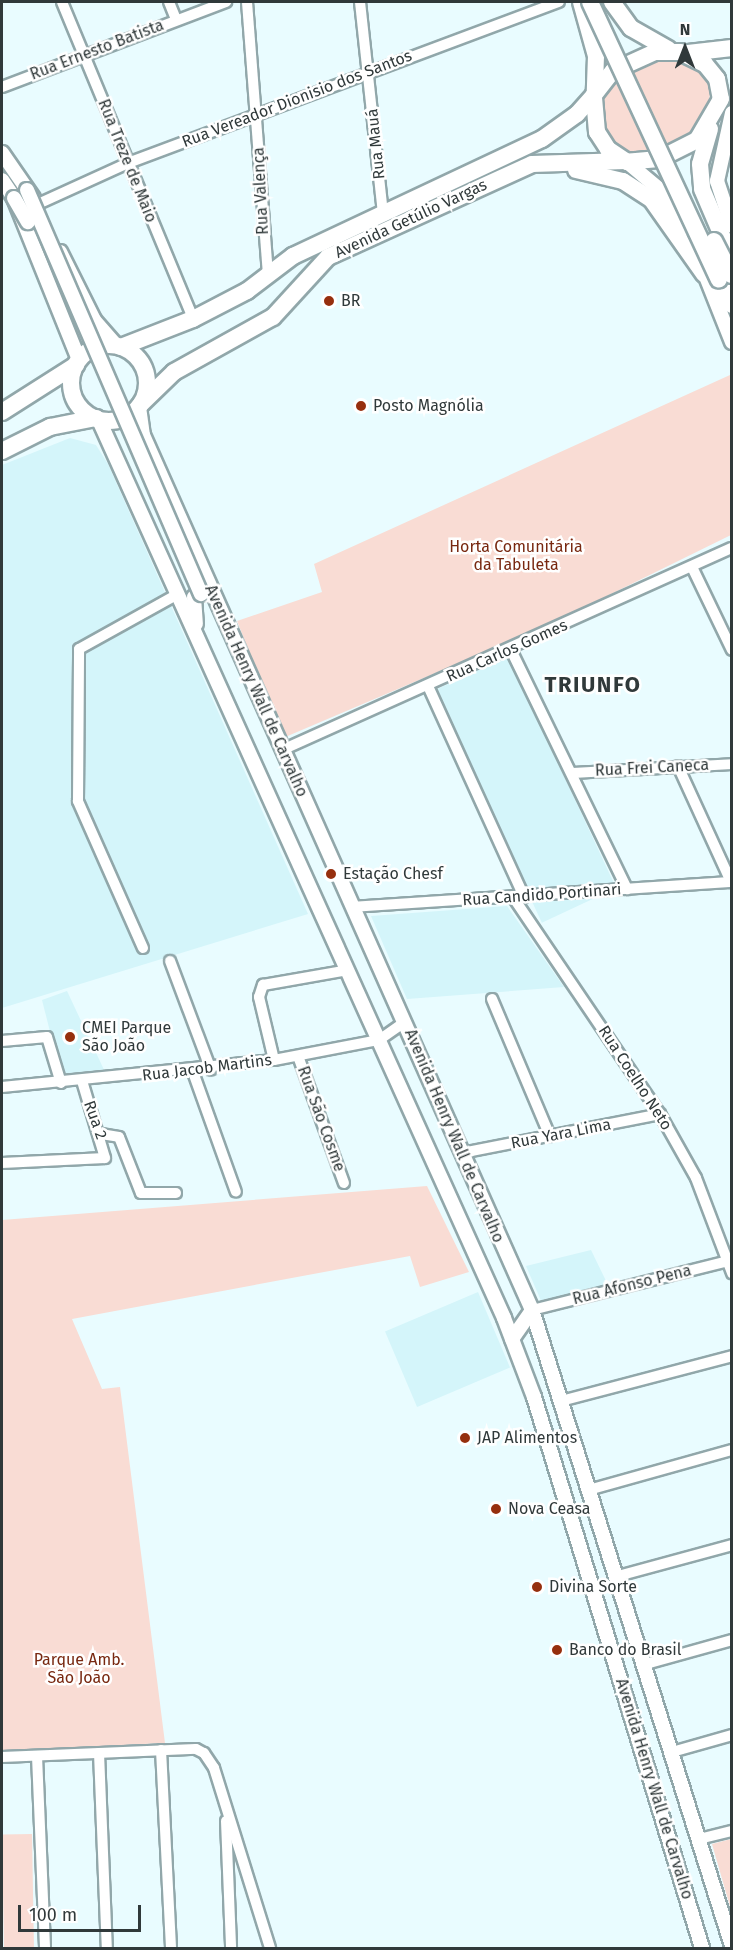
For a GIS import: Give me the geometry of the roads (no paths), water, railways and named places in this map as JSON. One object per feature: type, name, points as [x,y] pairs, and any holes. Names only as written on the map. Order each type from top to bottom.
[{"type":"highway","points":[[581,2],[596,56],[594,94],[597,132],[626,162],[683,149],[706,131],[723,109],[717,79],[705,64],[631,28],[612,2]]},
{"type":"highway","points":[[590,2],[642,98]]},
{"type":"highway","points":[[600,2],[723,273]]},
{"type":"highway","points":[[594,94],[627,62],[676,51],[732,48]]},
{"type":"highway","points":[[732,82],[723,109],[702,153],[702,189],[732,305]]},
{"type":"highway","name":"Avenida Getúlio Vargas","points":[[2,412],[75,368],[96,348],[123,348],[194,319],[308,248],[542,139],[578,114],[594,94]]},
{"type":"highway","name":"Avenida Getúlio Vargas","points":[[2,451],[50,427],[97,419],[121,420],[140,406],[174,372],[273,317],[328,258],[473,190],[541,162],[626,162]]},
{"type":"highway","points":[[473,190],[550,171],[609,176],[664,211],[723,273]]},
{"type":"highway","name":"Avenida Henry Wall de Carvalho","points":[[123,348],[147,375],[140,406]]},
{"type":"highway","name":"Avenida Henry Wall de Carvalho","points":[[75,368],[76,402],[97,419]]},
{"type":"main road","points":[[723,109],[717,181],[732,226]]},
{"type":"main road","points":[[2,153],[38,204],[94,320],[123,348]]},
{"type":"main road","points":[[626,162],[680,215],[723,273],[732,342]]},
{"type":"main road","points":[[2,180],[14,198],[59,284],[197,595],[226,623]]},
{"type":"main road","points":[[27,190],[197,595],[198,638]]},
{"type":"main road","points":[[14,198],[75,368]]},
{"type":"main road","name":"Avenida Henry Wall de Carvalho","points":[[140,406],[143,435],[532,1310],[592,1489],[732,1946]]},
{"type":"main road","name":"Avenida Henry Wall de Carvalho","points":[[97,419],[348,970],[512,1339],[702,1948]]},
{"type":"main road","points":[[512,1339],[532,1310]]},
{"type":"street","name":"Rua Treze de Maio","points":[[62,2],[194,319]]},
{"type":"street","points":[[170,2],[176,19]]},
{"type":"street","name":"Rua Ernesto Batista","points":[[2,87],[176,19],[226,2]]},
{"type":"street","name":"Rua Valença","points":[[247,2],[268,273]]},
{"type":"street","name":"Rua Mauá","points":[[360,2],[383,215]]},
{"type":"street","name":"Rua Vereador Dionisio dos Santos","points":[[38,204],[128,163],[256,113],[559,2]]},
{"type":"street","name":"Rua Carlos Gomes","points":[[282,750],[511,650],[732,548]]},
{"type":"street","points":[[692,567],[731,650]]},
{"type":"street","points":[[143,948],[78,801],[79,649],[178,594]]},
{"type":"street","points":[[511,650],[573,773],[627,889]]},
{"type":"street","name":"Rua Coelho Neto","points":[[428,686],[518,897],[660,1114],[696,1178],[730,1261],[732,1273]]},
{"type":"street","name":"Rua Frei Caneca","points":[[573,773],[732,764]]},
{"type":"street","points":[[678,766],[731,882]]},
{"type":"street","name":"Rua Candido Portinari","points":[[352,908],[731,882]]},
{"type":"street","points":[[170,961],[211,1070]]},
{"type":"street","points":[[274,1060],[259,997],[263,984],[348,970]]},
{"type":"street","points":[[492,999],[550,1136]]},
{"type":"street","name":"Rua Jacob Martins","points":[[2,1087],[194,1072],[274,1060],[379,1040],[405,1022]]},
{"type":"street","points":[[2,1041],[47,1037],[61,1083]]},
{"type":"street","name":"Rua São Cosme","points":[[298,1056],[344,1183]]},
{"type":"street","points":[[194,1072],[236,1192]]},
{"type":"street","name":"Rua 2","points":[[2,1163],[105,1158],[101,1134],[82,1081]]},
{"type":"street","name":"Rua Yara Lima","points":[[462,1153],[660,1114]]},
{"type":"street","points":[[101,1134],[119,1137],[141,1193],[176,1193]]},
{"type":"street","name":"Rua Afonso Pena","points":[[532,1310],[730,1261]]},
{"type":"street","points":[[561,1401],[732,1356]]},
{"type":"street","points":[[592,1489],[732,1449]]},
{"type":"street","points":[[618,1576],[732,1545]]},
{"type":"street","points":[[645,1664],[732,1640]]},
{"type":"street","points":[[672,1752],[732,1735]]},
{"type":"street","points":[[161,1750],[171,1948]]},
{"type":"street","points":[[2,1756],[161,1750],[204,1753],[226,1805],[270,1948]]},
{"type":"street","points":[[99,1753],[106,1948]]},
{"type":"street","points":[[37,1756],[45,1948]]},
{"type":"street","points":[[226,1805],[231,1948]]},
{"type":"street","points":[[699,1839],[732,1831]]},
{"type":"place","name":"BR","points":[[329,301]]},
{"type":"place","name":"Posto Magnólia","points":[[361,406]]},
{"type":"place","name":"Estação Chesf","points":[[331,874]]},
{"type":"place","name":"CMEI Parque São João","points":[[70,1037]]},
{"type":"place","name":"JAP Alimentos","points":[[465,1438]]},
{"type":"place","name":"Nova Ceasa","points":[[496,1509]]},
{"type":"place","name":"Divina Sorte","points":[[537,1587]]},
{"type":"place","name":"Banco do Brasil","points":[[557,1650]]},
{"type":"district","name":"TRIUNFO","points":[[593,685]]},
{"type":"park label","name":"Horta Comunitária da Tabuleta","points":[[516,556]]},
{"type":"park label","name":"Parque Amb. São João","points":[[79,1669]]}]
